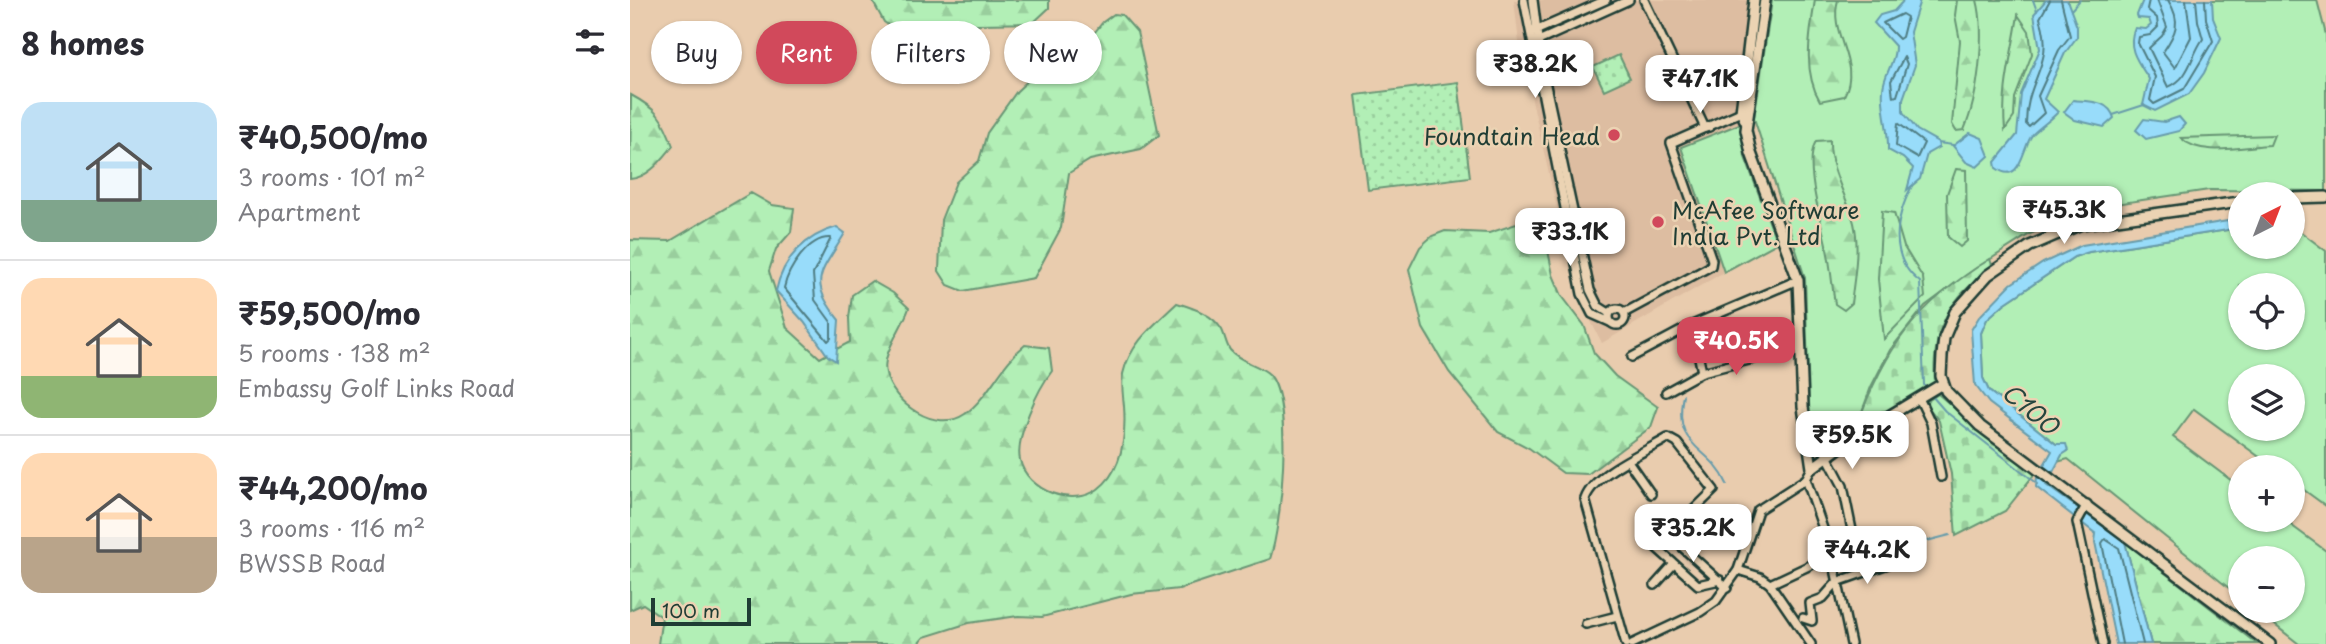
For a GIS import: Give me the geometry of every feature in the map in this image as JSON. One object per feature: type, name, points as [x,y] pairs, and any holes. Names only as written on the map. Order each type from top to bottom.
[{"type":"street","points":[[1524,0],[1582,294],[1592,314],[1610,322],[1622,323],[1624,313],[1712,264],[1671,143],[1705,128],[1745,116]]},
{"type":"street","points":[[1532,33],[1533,0]]},
{"type":"street","points":[[1532,33],[1606,0]]},
{"type":"street","points":[[1534,43],[1629,0]]},
{"type":"street","points":[[1644,0],[1705,128]]},
{"type":"street","points":[[1754,0],[1745,116],[1751,153],[1798,280],[1805,427],[1812,468]]},
{"type":"street","points":[[1745,116],[1765,0]]},
{"type":"street","points":[[1534,43],[1590,290],[1598,306],[1609,313]]},
{"type":"street","points":[[2305,198],[2326,197]]},
{"type":"street","points":[[2228,204],[2081,224],[2030,246],[1988,275],[1955,312],[1944,338],[1942,384],[1950,397],[1980,426],[2270,644]]},
{"type":"street","points":[[1632,357],[1692,325],[1798,280]]},
{"type":"street","points":[[1609,313],[1615,308],[1624,313]]},
{"type":"street","points":[[1609,313],[1610,322]]},
{"type":"street","points":[[1692,325],[1702,372]]},
{"type":"street","points":[[1666,392],[1702,372],[1800,347]]},
{"type":"street","points":[[1632,644],[1642,642],[1710,606],[1727,588],[1738,570],[1750,527],[1758,510],[1806,479],[1812,468],[1854,436],[1942,384]]},
{"type":"street","points":[[1926,394],[1941,477]]},
{"type":"street","points":[[1816,435],[1825,458],[1843,486],[1853,536]]},
{"type":"street","points":[[1626,644],[1585,499],[1592,489],[1621,463],[1668,438],[1672,439],[1714,490],[1671,532]]},
{"type":"street","points":[[1628,461],[1650,494]]},
{"type":"street","points":[[1806,479],[1832,555],[1851,644]]},
{"type":"street","points":[[2086,508],[2078,520],[2102,644]]},
{"type":"street","points":[[1671,532],[1656,529],[1650,540],[1673,565],[1698,585],[1720,580]]},
{"type":"street","points":[[1671,532],[1672,538],[1727,588]]},
{"type":"street","points":[[1770,584],[1832,555]]},
{"type":"street","points":[[1803,618],[1812,621],[1810,603],[1823,598],[1837,582],[1888,564]]},
{"type":"street","points":[[1655,585],[1673,565]]},
{"type":"street","points":[[1738,570],[1760,577],[1770,584],[1808,643]]},
{"type":"street","points":[[1586,624],[1617,616]]},
{"type":"shaded area","points":[[1514,0],[1772,0],[1754,118],[1681,147],[1724,272],[1602,343],[1576,292],[1519,43]]},
{"type":"green space","points":[[872,0],[1049,0],[1049,8],[1035,21],[990,24],[990,21],[883,21]]},
{"type":"green space","points":[[1772,0],[2317,0],[2326,35],[2326,191],[2305,191],[2305,182],[2228,182],[2228,190],[2209,190],[2089,208],[2030,234],[1975,269],[1925,306],[1890,350],[1871,387],[1856,428],[1820,454],[1810,433],[1805,278],[1754,118]]},
{"type":"green space","points":[[1815,0],[1838,0],[1837,25],[1849,72],[1844,96],[1820,101],[1814,89],[1809,65]]},
{"type":"green space","points":[[1957,0],[1977,0],[1981,48],[1977,84],[1969,117],[1964,130],[1956,131],[1952,124],[1960,41],[1955,15]]},
{"type":"green space","points":[[1114,14],[1122,15],[1137,32],[1159,135],[1141,149],[1090,160],[1069,173],[1061,228],[1034,278],[963,291],[948,285],[939,271],[941,220],[956,182],[979,161],[987,133],[1024,84],[1102,84],[1103,22]]},
{"type":"green space","points":[[2018,15],[2029,31],[2032,54],[2015,98],[2014,117],[2005,130],[2006,86]]},
{"type":"green space","points":[[1619,55],[1630,78],[1604,90],[1593,67]]},
{"type":"green space","points":[[1458,82],[1470,177],[1368,190],[1356,95]]},
{"type":"green space","points":[[631,95],[658,115],[673,146],[649,172],[630,179]]},
{"type":"green space","points":[[1742,123],[1745,157],[1777,243],[1724,272],[1681,147]]},
{"type":"green space","points":[[2274,135],[2270,145],[2223,149],[2200,148],[2181,138]]},
{"type":"green space","points":[[1830,140],[1832,161],[1856,233],[1856,264],[1851,304],[1844,310],[1835,304],[1812,178],[1816,141]]},
{"type":"green space","points":[[1956,169],[1966,170],[1967,241],[1960,247],[1948,237],[1947,194]]},
{"type":"green space","points":[[751,193],[772,205],[794,208],[791,232],[776,249],[769,271],[787,328],[820,358],[850,342],[852,295],[872,281],[893,293],[909,308],[889,349],[885,366],[890,384],[897,395],[917,412],[941,420],[954,419],[965,414],[981,399],[1008,362],[1025,345],[1049,348],[1052,371],[1029,414],[1019,450],[1024,471],[1041,488],[1052,493],[1076,497],[1088,494],[1098,489],[1113,472],[1123,440],[1123,374],[1131,353],[1144,335],[1177,303],[1208,316],[1222,330],[1230,350],[1270,375],[1277,390],[1281,411],[1283,464],[1278,519],[1270,559],[1179,589],[1131,594],[1042,617],[1018,616],[969,623],[924,637],[918,644],[658,644],[662,617],[643,604],[630,610],[630,240],[670,241]]},
{"type":"green space","points":[[1882,211],[1894,213],[1904,247],[1923,278],[1925,297],[1884,339],[1878,279]]},
{"type":"green space","points":[[1541,216],[1553,275],[1562,296],[1584,325],[1594,353],[1615,376],[1658,407],[1651,427],[1588,474],[1563,473],[1529,448],[1498,432],[1449,372],[1423,328],[1409,269],[1420,247],[1432,236],[1445,231],[1489,233]]},
{"type":"green space","points":[[2228,230],[2228,259],[2305,259],[2305,235],[2326,251],[2326,506],[2305,491],[2305,455],[2257,455],[2238,441],[2305,441],[2305,364],[2228,364],[2228,434],[2194,409],[2173,437],[2228,478],[2228,532],[2300,532],[2326,551],[2326,644],[2299,644],[2272,623],[2305,623],[2305,546],[2228,546],[2228,587],[2068,459],[2057,462],[2062,455],[2056,444],[1989,391],[1983,378],[1981,333],[1987,319],[2004,304],[2074,257],[2089,252]]},
{"type":"green space","points":[[1990,259],[1993,268],[1965,290],[1946,316],[1936,347],[1935,383],[1856,428],[1879,374],[1906,330],[1942,293]]},
{"type":"green space","points":[[1938,394],[2006,452],[2036,472],[2005,511],[1956,536],[1951,474],[1939,421],[1925,403]]},
{"type":"green space","points":[[2125,542],[2257,644],[2151,644]]},
{"type":"water","points":[[1904,0],[1920,0],[1910,32],[1915,65],[1903,99],[1903,112],[1917,130],[1938,142],[1939,147],[1927,154],[1920,179],[1907,190],[1913,168],[1903,158],[1888,150],[1883,104],[1884,83],[1894,57],[1895,46],[1874,23],[1880,15],[1894,11]]},
{"type":"water","points":[[2046,0],[2067,0],[2077,27],[2077,37],[2065,53],[2044,99],[2058,112],[2029,139],[2016,168],[2005,172],[1996,168],[1995,162],[2017,135],[2021,94],[2040,49],[2034,14]]},
{"type":"water","points":[[2143,0],[2212,0],[2213,18],[2221,38],[2204,73],[2189,94],[2155,111],[2143,105],[2149,79],[2134,55],[2132,42],[2135,28],[2146,29],[2151,25],[2149,19],[2138,18],[2137,15]]},
{"type":"water","points":[[2073,100],[2103,104],[2114,118],[2104,127],[2075,120],[2064,112]]},
{"type":"water","points":[[2179,117],[2185,124],[2179,131],[2146,139],[2136,130],[2144,119],[2164,122]]},
{"type":"water","points":[[1970,133],[1982,138],[1989,156],[1977,167],[1966,162],[1953,146]]},
{"type":"water","points":[[2228,221],[2228,230],[2089,252],[2074,257],[2004,304],[1987,319],[1981,333],[1983,378],[1989,391],[2056,444],[2066,444],[2068,451],[2062,455],[2046,485],[2125,542],[2151,644],[2116,644],[2095,542],[2096,534],[2036,487],[2037,477],[2052,451],[1989,403],[1975,385],[1971,330],[1979,317],[2011,284],[2043,263],[2082,245]]},
{"type":"water","points":[[837,227],[845,233],[824,267],[820,285],[823,295],[839,320],[836,361],[828,356],[804,322],[776,291],[784,268],[797,250],[815,236]]},
{"type":"waterway","points":[[2033,0],[2037,11]]},
{"type":"waterway","points":[[2071,10],[2080,0]]},
{"type":"waterway","points":[[2113,115],[2144,105]]},
{"type":"waterway","points":[[1938,143],[1953,145]]},
{"type":"waterway","points":[[1912,186],[1902,211],[1898,237],[1903,261],[1920,282],[1924,385],[1927,389]]},
{"type":"waterway","points":[[1683,395],[1683,427],[1694,446],[1720,471],[1727,484]]},
{"type":"waterway","points":[[1932,396],[1945,411],[2038,484]]},
{"type":"waterway","points":[[1836,556],[1864,547],[1877,546],[1884,552],[1950,535]]},
{"type":"place","name":"Foundtain Head","points":[[1614,135]]},
{"type":"place","name":"McAfee Software India Pvt. Ltd","points":[[1658,222]]},
{"type":"water label","name":"C100","points":[[2031,408]]}]
